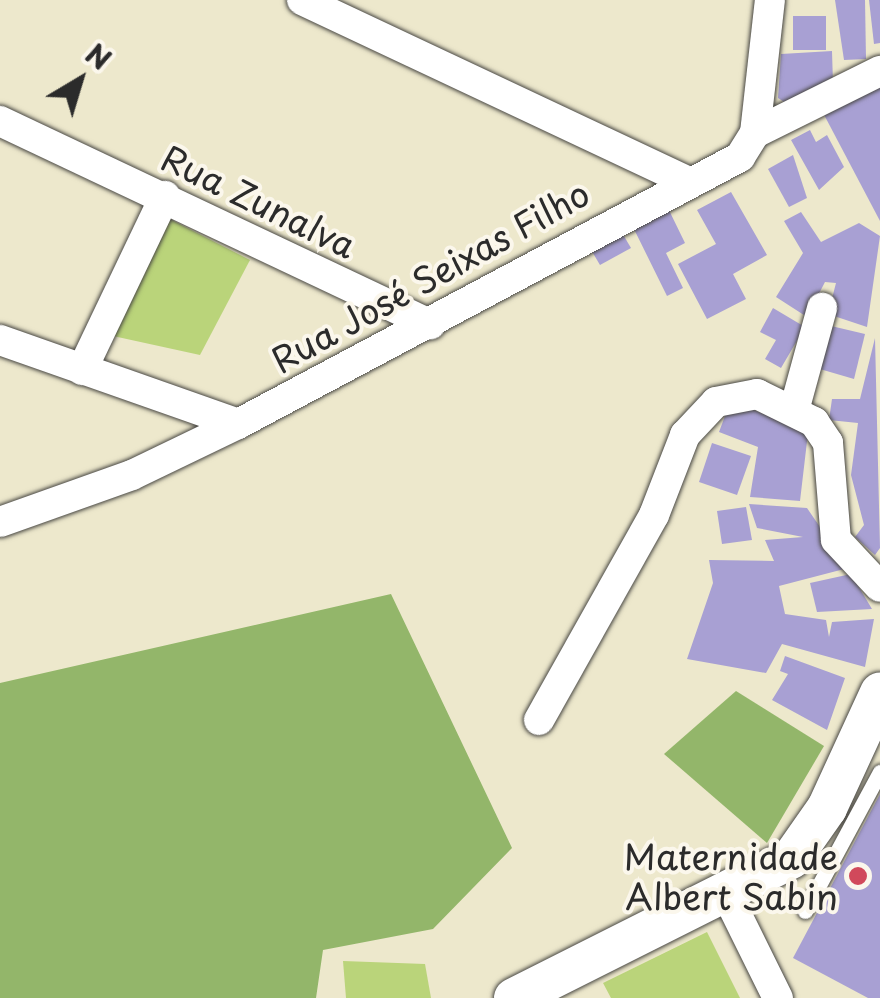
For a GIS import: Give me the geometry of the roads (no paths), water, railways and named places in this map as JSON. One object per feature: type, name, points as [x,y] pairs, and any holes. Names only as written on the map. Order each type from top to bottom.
[{"type":"main road","points":[[514,998],[771,874],[809,837],[880,693]]},
{"type":"street","points":[[302,0],[683,180]]},
{"type":"street","points":[[756,133],[770,0]]},
{"type":"street","name":"Rua José Seixas Filho","points":[[0,522],[132,475],[238,424],[430,324],[683,180],[740,157],[756,133],[880,71]]},
{"type":"street","name":"Rua Zunalva","points":[[0,121],[430,324]]},
{"type":"street","points":[[82,370],[165,196]]},
{"type":"street","points":[[795,406],[822,308]]},
{"type":"street","points":[[0,340],[238,424]]},
{"type":"street","points":[[539,720],[698,416],[736,395],[795,406],[828,443],[836,540],[880,586]]},
{"type":"street","points":[[728,895],[778,998]]},
{"type":"lane","points":[[805,911],[880,772]]},
{"type":"place","name":"Maternidade Albert Sabin","points":[[858,876]]}]
